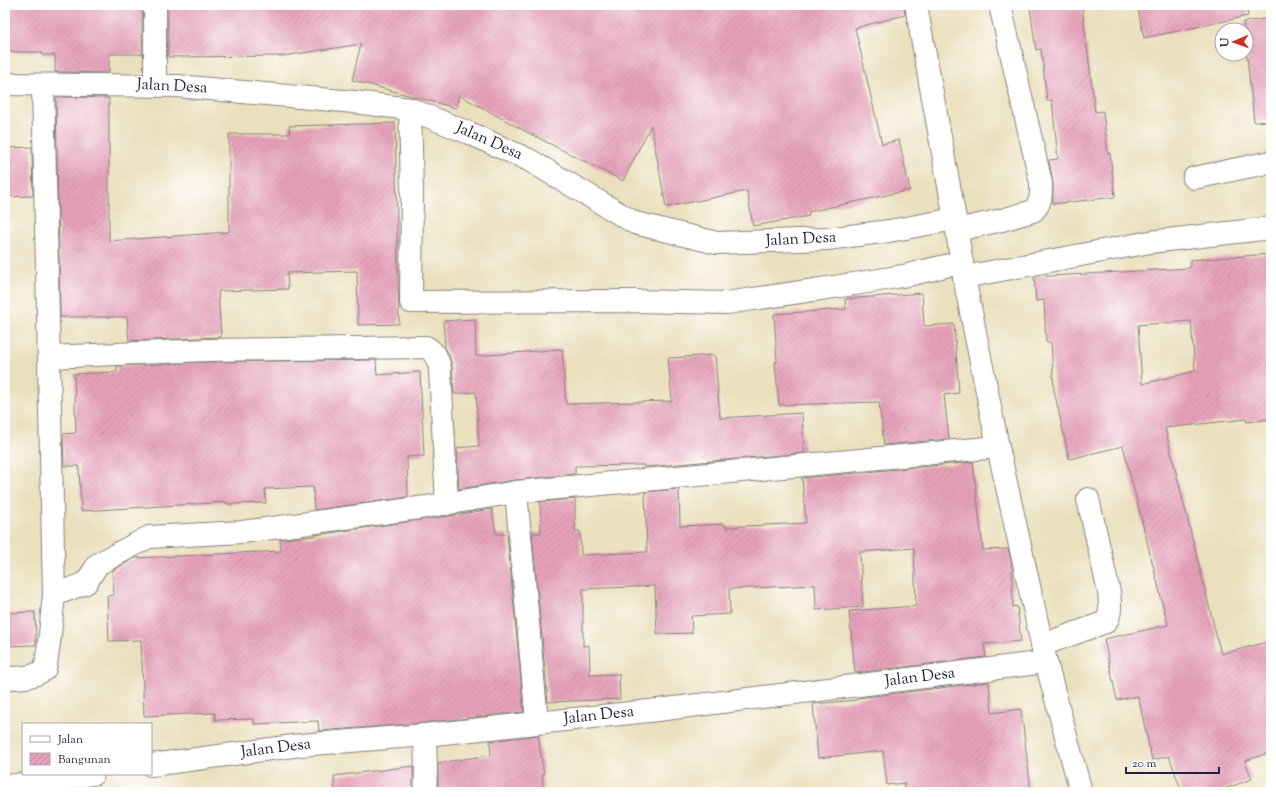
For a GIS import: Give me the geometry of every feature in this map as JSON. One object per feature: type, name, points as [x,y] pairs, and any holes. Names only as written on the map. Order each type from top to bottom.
[{"type":"street","points":[[155,5],[155,85]]},
{"type":"street","points":[[916,5],[963,269],[998,447],[1044,654],[1081,792]]},
{"type":"street","name":"Jalan Desa","points":[[5,84],[177,86],[274,96],[354,102],[410,109],[469,132],[529,160],[635,223],[716,243],[827,240],[889,231],[1002,220],[1034,211],[1041,198],[1041,183],[1000,5]]},
{"type":"street","points":[[5,678],[18,678],[38,674],[45,669],[49,652],[54,596],[44,85]]},
{"type":"street","points":[[410,109],[412,191],[411,302],[634,301],[727,303],[908,275],[963,269],[1150,242],[1271,228]]},
{"type":"street","points":[[1194,178],[1271,162]]},
{"type":"street","points":[[49,357],[207,350],[426,347],[434,353],[438,359],[440,369],[447,504]]},
{"type":"street","points":[[54,596],[86,583],[98,564],[149,537],[242,532],[447,504],[516,492],[998,447]]},
{"type":"street","points":[[516,492],[537,722]]},
{"type":"street","name":"Jalan Desa","points":[[152,765],[301,745],[425,736],[537,722],[734,701],[1044,654],[1106,622],[1108,618],[1110,602],[1109,592],[1088,499]]},
{"type":"street","points":[[425,736],[425,792]]},
{"type":"street","points":[[5,786],[60,786],[90,775]]},
{"type":"building","points":[[5,5],[142,5],[142,54],[109,54],[109,73],[55,72],[55,55],[42,55],[42,52],[5,52]]},
{"type":"building","points":[[168,5],[904,5],[905,15],[855,28],[882,144],[899,140],[910,190],[808,212],[809,216],[753,226],[747,191],[666,207],[651,125],[623,181],[525,131],[459,95],[456,108],[352,80],[361,44],[283,56],[168,57]]},
{"type":"building","points":[[1082,5],[1095,112],[1103,111],[1115,197],[1053,204],[1053,183],[1049,160],[1058,159],[1052,100],[1047,101],[1041,49],[1036,50],[1030,7]]},
{"type":"building","points":[[1137,5],[1246,5],[1248,16],[1144,38]]},
{"type":"building","points":[[1271,18],[1271,121],[1254,122],[1248,62],[1254,62],[1254,22],[1243,22]]},
{"type":"building","points":[[56,97],[109,98],[109,241],[229,232],[229,134],[290,134],[289,126],[395,123],[399,324],[358,325],[357,271],[287,273],[288,289],[218,291],[221,337],[129,341],[127,317],[60,317]]},
{"type":"building","points":[[32,147],[33,196],[5,197],[5,148]]},
{"type":"building","points":[[1271,254],[1271,419],[1247,422],[1246,419],[1165,428],[1221,654],[1271,641],[1271,752],[1245,761],[1252,779],[1216,792],[1182,792],[1169,756],[1152,760],[1138,696],[1117,700],[1104,639],[1168,625],[1123,446],[1069,459],[1054,390],[1051,342],[1046,342],[1044,300],[1036,301],[1034,277],[1190,268],[1190,260]],"holes":[[[1191,321],[1195,371],[1142,384],[1138,325]]]},
{"type":"building","points":[[922,293],[924,326],[954,324],[959,393],[944,395],[949,439],[884,445],[879,402],[779,405],[775,362],[777,362],[774,314],[846,309],[845,299]]},
{"type":"building","points":[[475,319],[476,356],[562,349],[566,404],[672,401],[668,358],[715,355],[720,418],[802,413],[804,453],[644,467],[644,465],[575,466],[575,474],[515,480],[459,489],[457,448],[479,446],[476,392],[454,394],[452,366],[445,348],[443,321]]},
{"type":"building","points":[[376,360],[377,375],[420,372],[424,456],[407,457],[408,497],[314,510],[313,487],[265,489],[266,503],[227,504],[227,502],[81,511],[79,466],[64,466],[63,434],[76,433],[74,374],[117,372],[117,366],[207,362]]},
{"type":"building","points":[[973,462],[983,550],[1008,549],[1012,566],[1013,607],[1017,606],[1021,641],[984,644],[986,657],[855,673],[849,611],[916,606],[914,548],[860,552],[863,607],[816,610],[815,585],[729,589],[730,614],[691,616],[692,633],[657,634],[655,586],[583,589],[583,646],[589,645],[590,675],[619,674],[620,699],[548,702],[532,533],[541,533],[540,502],[575,499],[575,531],[580,531],[581,555],[647,552],[645,492],[679,489],[680,526],[725,524],[725,527],[806,523],[802,478]]},
{"type":"building","points":[[492,509],[496,534],[507,534],[524,712],[424,723],[319,731],[318,721],[254,724],[254,719],[215,720],[215,713],[144,716],[141,640],[109,641],[107,596],[114,595],[112,571],[135,558],[281,551],[280,539],[315,536]]},
{"type":"building","points":[[35,612],[36,645],[5,646],[5,613]]},
{"type":"building","points":[[989,682],[992,713],[1021,709],[1031,792],[905,792],[904,783],[887,785],[883,751],[818,758],[813,704],[857,700],[857,698]]},
{"type":"building","points":[[538,735],[544,775],[542,775],[544,792],[438,792],[438,763],[491,755],[490,741]]},
{"type":"building","points":[[413,766],[413,792],[335,792],[334,776]]}]
